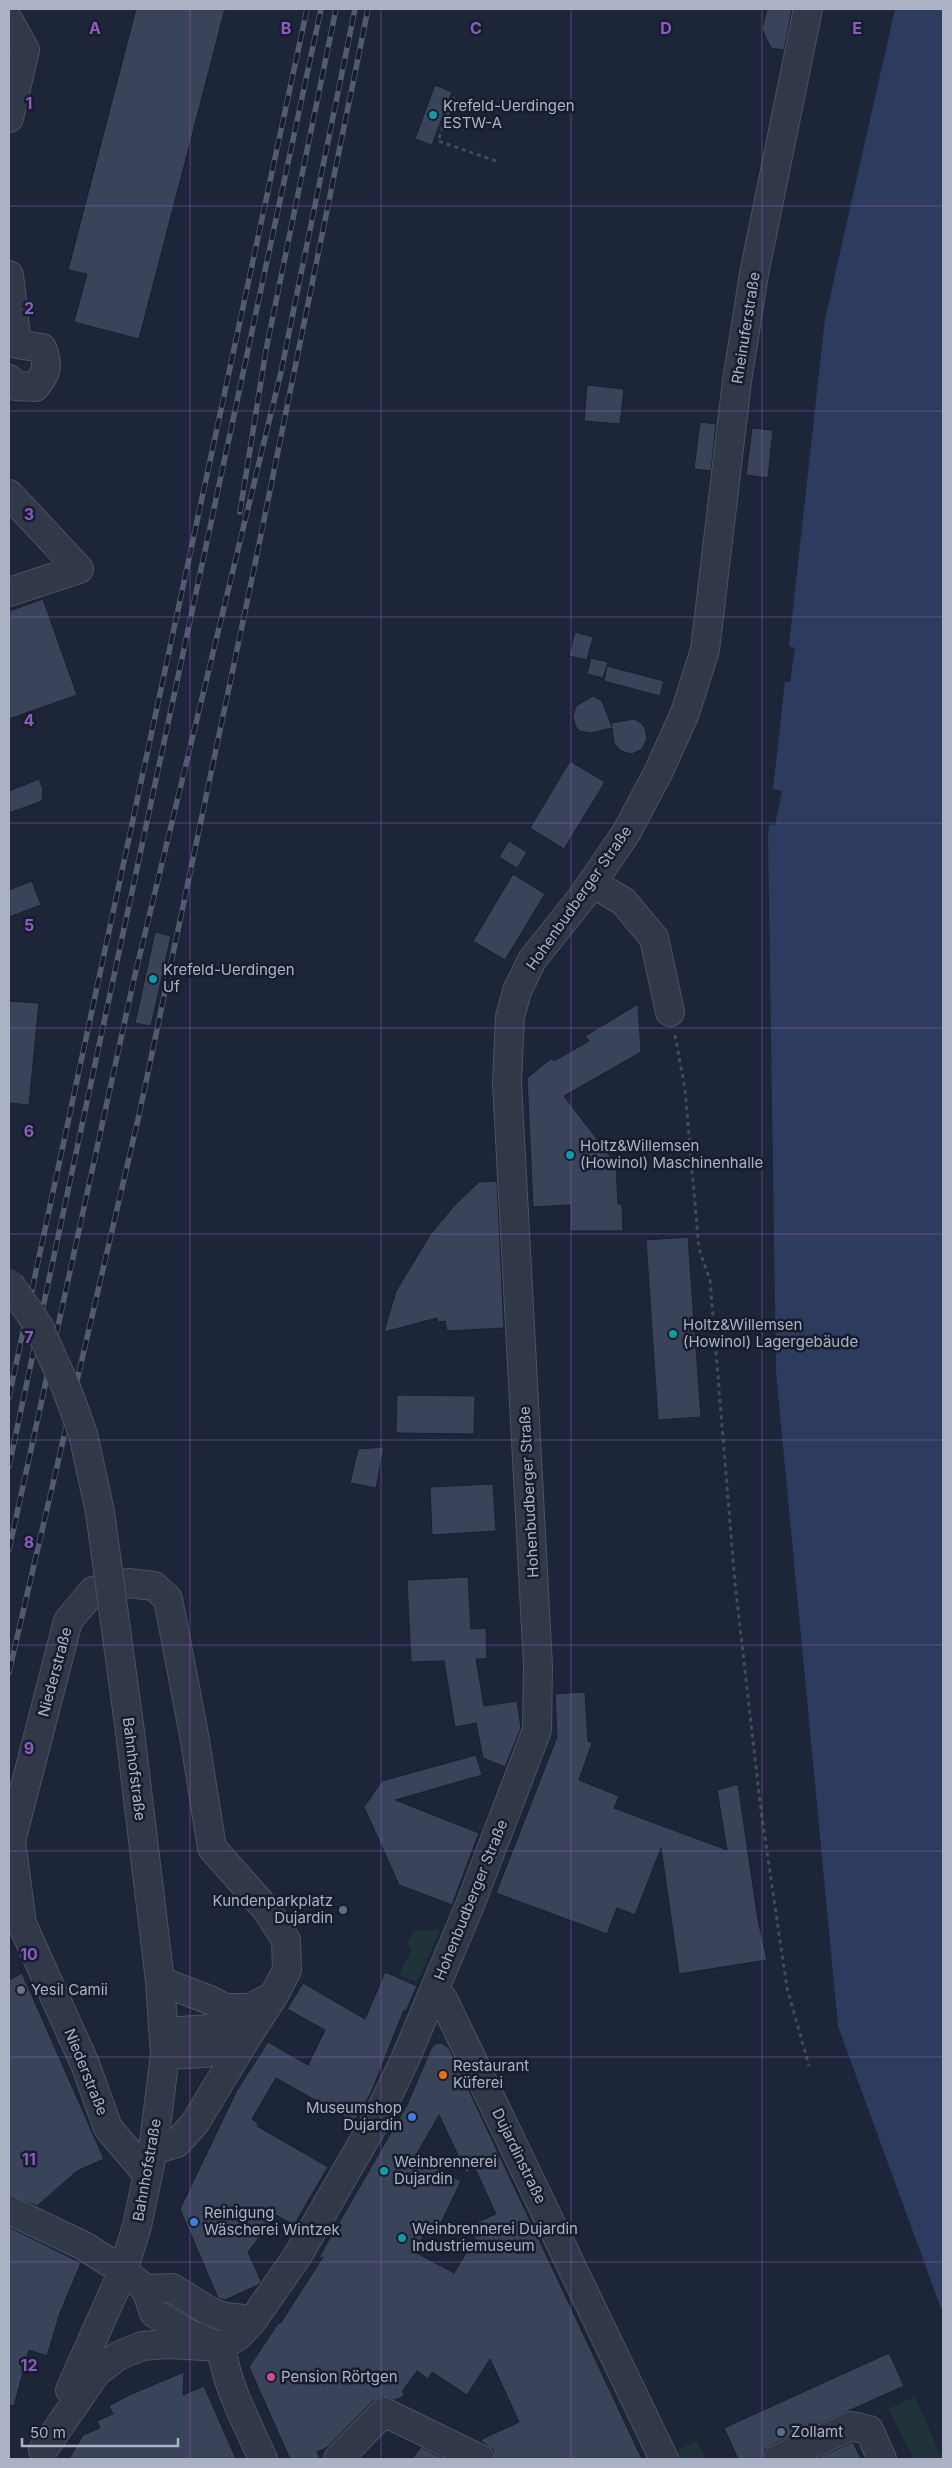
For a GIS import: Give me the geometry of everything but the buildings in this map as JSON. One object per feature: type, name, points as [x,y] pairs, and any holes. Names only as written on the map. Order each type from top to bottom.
[{"type":"street","name":"Rheinuferstraße","points":[[705,650],[737,381],[754,274],[808,9]]},
{"type":"street","points":[[9,21],[26,50],[9,118]]},
{"type":"street","points":[[9,275],[13,348],[42,348],[48,361],[45,375],[35,387],[16,386],[9,379]]},
{"type":"street","points":[[9,494],[79,569],[9,592]]},
{"type":"street","name":"Hohenbudberger Straße","points":[[221,2347],[238,2335],[253,2320],[298,2256],[376,2118],[404,2062],[433,1994],[484,1870],[537,1730],[538,1666],[507,1082],[510,1017],[517,990],[532,960],[592,883],[626,833],[658,773],[685,712],[705,650]]},
{"type":"street","points":[[592,883],[623,901],[654,938],[670,1012]]},
{"type":"street","name":"Bahnhofstraße","points":[[9,1283],[38,1325],[67,1390],[83,1434],[100,1512],[130,1732],[160,1981],[165,2043],[151,2163],[137,2226],[123,2271],[60,2413],[36,2456]]},
{"type":"street","name":"Niederstraße","points":[[129,1583],[154,1586],[168,1599],[194,1735],[212,1848],[268,1910],[286,1940],[287,1970],[264,2002],[245,2040],[195,2123],[177,2144],[151,2163],[108,2128],[85,2064],[22,1924],[11,1841],[68,1621],[93,1591],[129,1583]]},
{"type":"street","points":[[160,1981],[210,2000],[225,2008],[264,2002]]},
{"type":"street","name":"Dujardinstraße","points":[[433,1994],[443,1999],[664,2459]]},
{"type":"street","points":[[165,2043],[210,2029],[264,2002]]},
{"type":"street","points":[[165,2043],[206,2053],[245,2040]]},
{"type":"street","points":[[9,2210],[84,2246],[123,2271],[146,2288],[154,2313],[187,2333],[221,2347]]},
{"type":"street","points":[[146,2288],[172,2288],[208,2311],[225,2318],[253,2320]]},
{"type":"street","points":[[36,2456],[96,2373],[118,2356],[142,2346],[168,2344],[221,2347]]},
{"type":"street","points":[[221,2347],[224,2364],[234,2393],[263,2459]]},
{"type":"street","points":[[338,2459],[384,2412],[480,2459]]},
{"type":"street","points":[[778,2459],[850,2426],[869,2430],[882,2459]]},
{"type":"path","points":[[454,97],[438,142],[500,162]]},
{"type":"path","points":[[670,1012],[685,1089],[699,1249],[710,1280],[734,1573],[761,1811],[787,1988],[808,2066]]},
{"type":"shaded area","points":[[440,1930],[417,1982],[399,1975],[411,1950],[407,1943],[414,1931]]},
{"type":"shaded area","points":[[915,2397],[942,2459],[914,2459],[888,2409]]},
{"type":"shaded area","points":[[697,2441],[706,2459],[674,2459],[671,2453]]},
{"type":"water","points":[[895,9],[943,9],[943,2314],[838,2026],[776,1372],[768,835],[825,319]]},
{"type":"pier","points":[[786,645],[795,648],[790,682],[782,681]]},
{"type":"pier","points":[[770,789],[782,791],[775,825],[766,824]]},
{"type":"railway","points":[[9,1397],[307,9]]},
{"type":"railway","points":[[9,1466],[321,9]]},
{"type":"railway","points":[[240,512],[266,350],[336,9]]},
{"type":"railway","points":[[9,1550],[134,979],[281,372],[355,9]]},
{"type":"railway","points":[[9,1672],[139,1115],[254,569],[368,9]]},
{"type":"place","name":"Krefeld-Uerdingen ESTW-A","points":[[433,115]]},
{"type":"place","name":"Krefeld-Uerdingen Uf","points":[[153,979]]},
{"type":"place","name":"Holtz&Willemsen (Howinol) Maschinenhalle","points":[[570,1155]]},
{"type":"place","name":"Holtz&Willemsen (Howinol) Lagergebäude","points":[[673,1334]]},
{"type":"place","name":"Kundenparkplatz Dujardin","points":[[343,1910]]},
{"type":"place","name":"Yesil Camii","points":[[21,1990]]},
{"type":"place","name":"Restaurant Küferei","points":[[443,2075]]},
{"type":"place","name":"Museumshop Dujardin","points":[[412,2117]]},
{"type":"place","name":"Weinbrennerei Dujardin","points":[[384,2171]]},
{"type":"place","name":"Reinigung Wäscherei Wintzek","points":[[194,2222]]},
{"type":"place","name":"Weinbrennerei Dujardin Industriemuseum","points":[[402,2238]]},
{"type":"place","name":"Pension Rörtgen","points":[[271,2377]]},
{"type":"place","name":"Zollamt","points":[[781,2432]]}]
